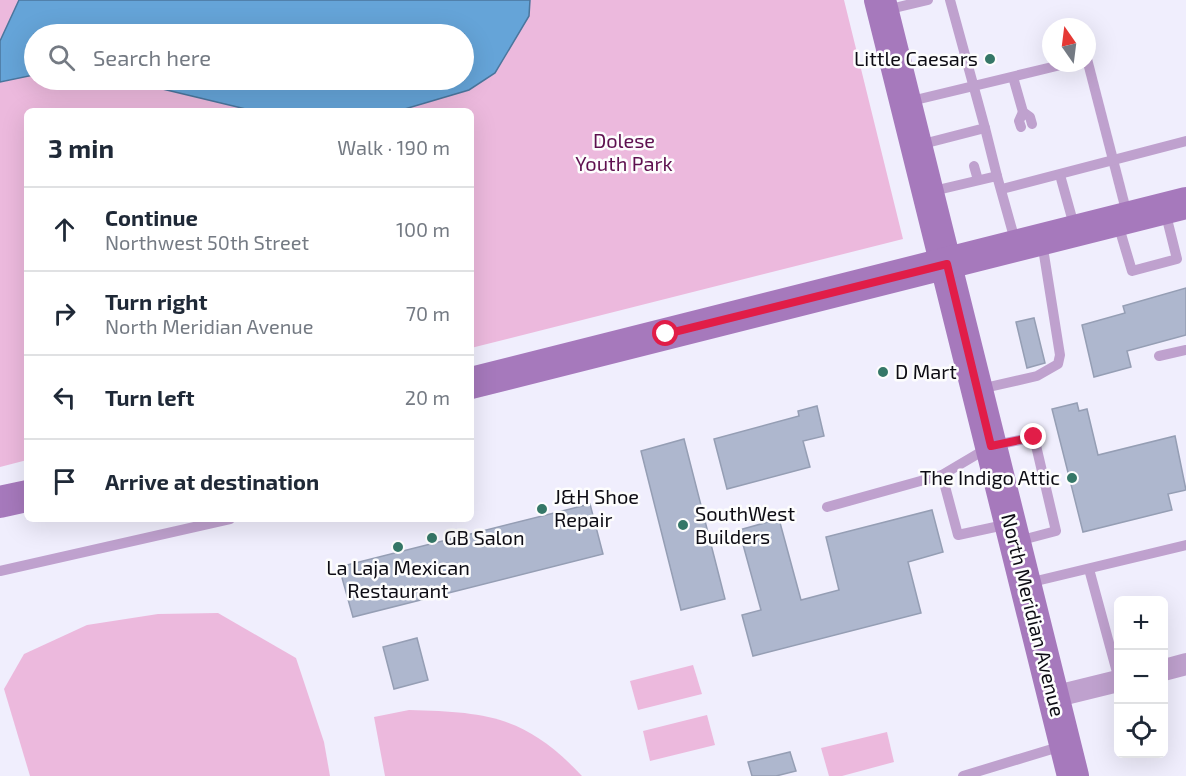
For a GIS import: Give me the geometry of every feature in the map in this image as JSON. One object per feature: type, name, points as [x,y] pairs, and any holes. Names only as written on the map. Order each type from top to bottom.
[{"type":"main road","name":"North Meridian Avenue","points":[[882,5],[1073,776]]},
{"type":"main road","points":[[474,382],[1175,206]]},
{"type":"main road","points":[[0,502],[24,496]]},
{"type":"street","points":[[1168,669],[1186,664]]},
{"type":"street","points":[[1053,697],[1114,682]]},
{"type":"lane","points":[[882,5],[928,0]]},
{"type":"lane","points":[[950,0],[997,176],[1029,242],[1060,355],[1058,364],[1036,376],[977,389]]},
{"type":"lane","points":[[907,102],[1042,70]]},
{"type":"lane","points":[[1091,72],[1113,160],[1132,271],[1182,260],[1175,206]]},
{"type":"lane","points":[[1013,77],[1023,112],[1030,117],[1032,124]]},
{"type":"lane","points":[[1021,127],[1019,121],[1023,112]]},
{"type":"lane","points":[[918,146],[985,128]]},
{"type":"lane","points":[[965,133],[968,145]]},
{"type":"lane","points":[[1002,189],[1041,173],[1060,175],[1186,141]]},
{"type":"lane","points":[[974,166],[978,180]]},
{"type":"lane","points":[[1060,175],[1076,231]]},
{"type":"lane","points":[[929,192],[997,176]]},
{"type":"lane","points":[[1159,356],[1186,350]]},
{"type":"lane","points":[[826,507],[942,475],[991,446],[1034,437],[1056,531],[958,535],[942,475]]},
{"type":"lane","points":[[0,572],[217,522]]},
{"type":"lane","points":[[1025,584],[1186,545]]},
{"type":"lane","points":[[1089,569],[1114,658]]},
{"type":"lane","points":[[963,776],[1065,745]]},
{"type":"green space","name":"Dolese Youth Park","points":[[0,0],[844,0],[903,239],[474,347],[474,108],[24,108],[24,461],[0,467]]},
{"type":"green space","points":[[218,613],[296,658],[324,742],[330,776],[30,776],[4,689],[24,654],[87,625],[158,614]]},
{"type":"green space","points":[[693,665],[702,694],[638,710],[630,681]]},
{"type":"green space","points":[[409,710],[461,713],[504,721],[542,741],[562,756],[582,776],[385,776],[374,717]]},
{"type":"green space","points":[[707,715],[715,745],[650,761],[643,731]]},
{"type":"green space","points":[[887,732],[894,762],[842,776],[829,776],[821,748]]},
{"type":"water","points":[[19,0],[530,0],[529,16],[495,73],[474,87],[474,24],[24,24],[24,77],[0,82],[0,41]]},
{"type":"water","points":[[167,90],[469,90],[408,108],[242,108]]},
{"type":"building","points":[[1186,288],[1186,335],[1127,351],[1131,367],[1094,377],[1082,325],[1125,313],[1123,306]]},
{"type":"building","points":[[1034,318],[1045,363],[1027,368],[1016,322]]},
{"type":"building","points":[[1077,403],[1079,411],[1087,409],[1098,455],[1175,436],[1186,490],[1168,494],[1172,510],[1083,532],[1052,409]]},
{"type":"building","points":[[817,406],[824,436],[803,441],[810,467],[727,489],[714,439],[799,416],[798,411]]},
{"type":"building","name":"SouthWest Builders","points":[[684,439],[725,599],[681,610],[641,451]]},
{"type":"building","points":[[590,504],[603,554],[353,617],[339,567]]},
{"type":"building","points":[[932,510],[943,552],[908,562],[921,613],[753,656],[742,615],[761,610],[739,530],[779,519],[801,600],[839,590],[826,537]]},
{"type":"building","points":[[417,638],[428,680],[394,689],[383,647]]},
{"type":"building","points":[[790,752],[796,771],[776,776],[752,776],[748,762]]},
{"type":"place","name":"Little Caesars","points":[[990,59]]},
{"type":"place","name":"D Mart","points":[[883,372]]},
{"type":"place","name":"The Indigo Attic","points":[[1072,478]]},
{"type":"place","name":"J&H Shoe Repair","points":[[542,509]]},
{"type":"place","name":"SouthWest Builders","points":[[683,525]]},
{"type":"place","name":"GB Salon","points":[[432,538]]},
{"type":"place","name":"La Laja Mexican Restaurant","points":[[398,547]]},
{"type":"route","points":[[666,334],[947,264],[991,446],[1034,437]]}]
